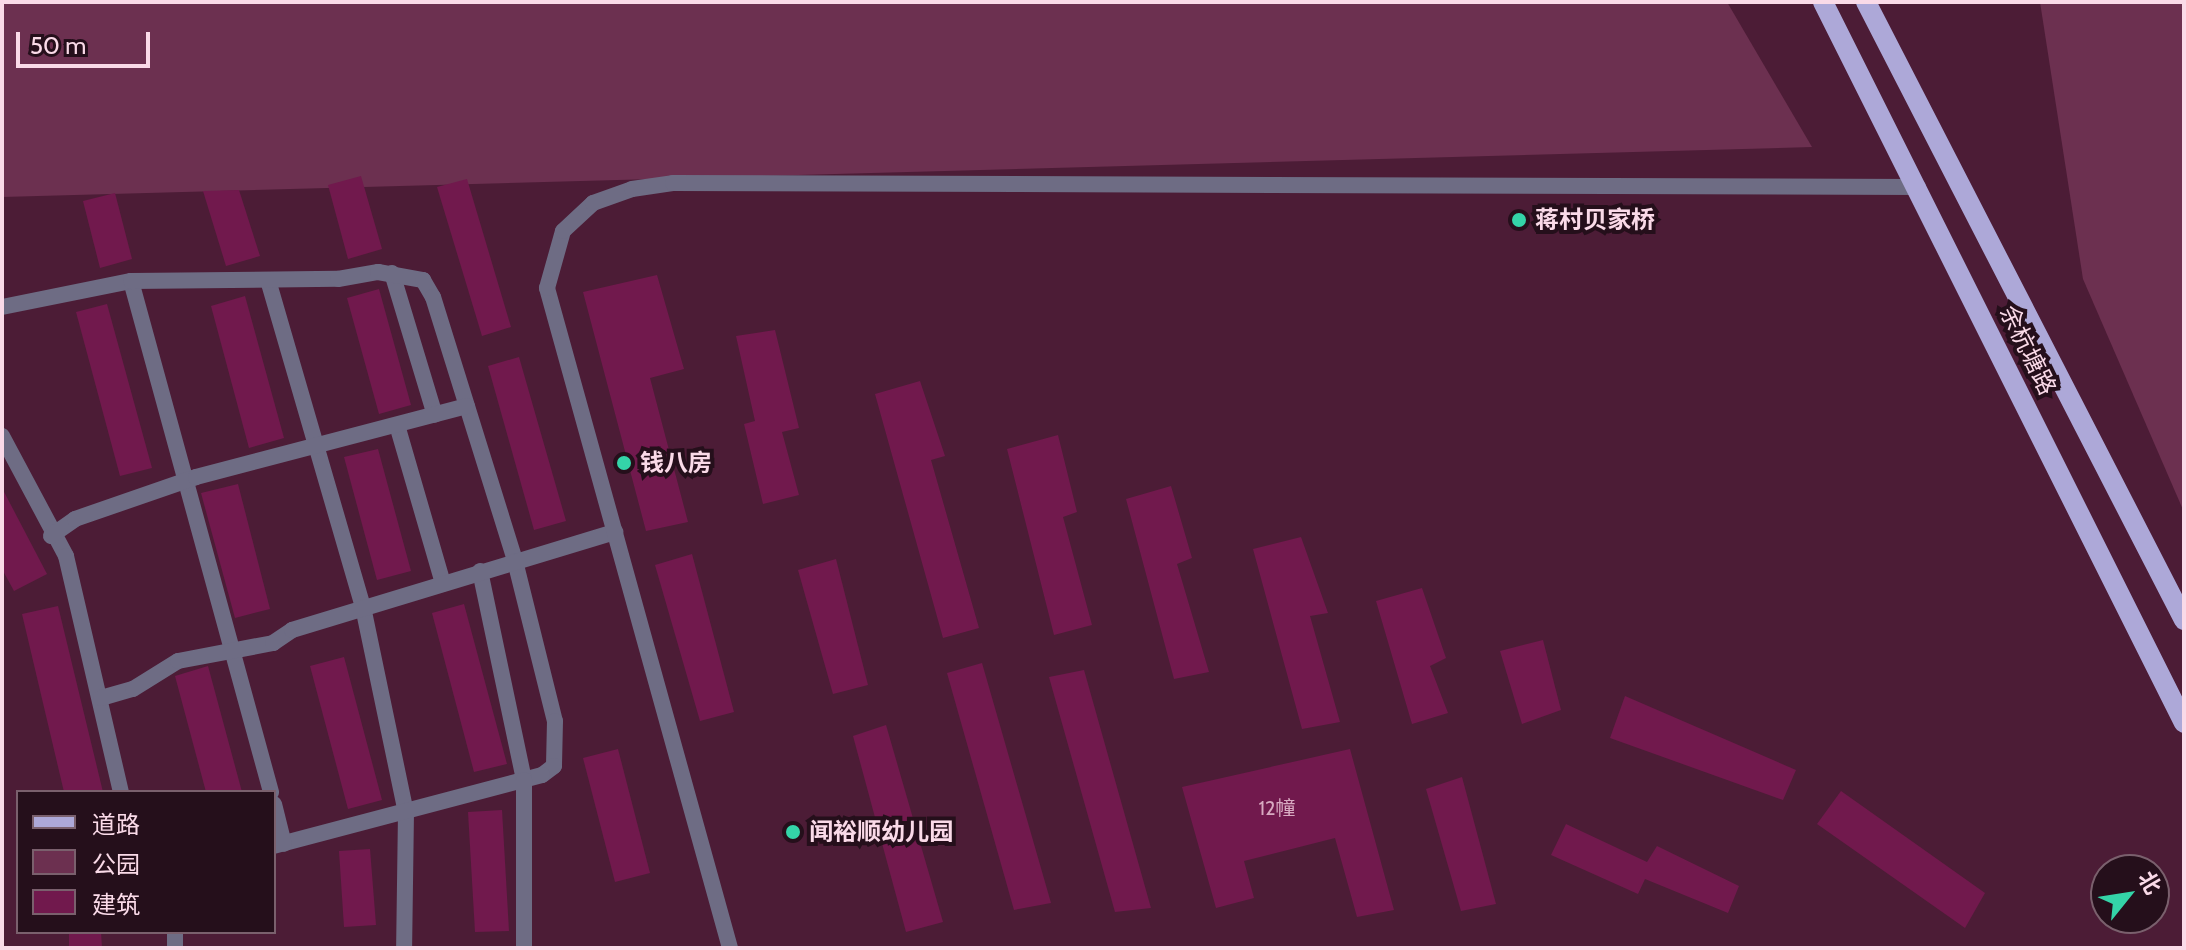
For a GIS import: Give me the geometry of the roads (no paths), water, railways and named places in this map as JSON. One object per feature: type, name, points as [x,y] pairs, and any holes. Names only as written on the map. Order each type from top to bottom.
[{"type":"main road","name":"余杭塘路","points":[[1823,2],[2184,723]]},
{"type":"main road","name":"余杭塘路","points":[[1866,2],[2184,620]]},
{"type":"street","points":[[730,948],[547,288],[563,231],[593,203],[632,189],[673,183],[1918,187]]},
{"type":"street","points":[[392,273],[435,415]]},
{"type":"street","points":[[2,307],[131,281],[268,280],[392,273],[423,280],[428,288],[515,561],[558,747],[554,766],[524,780],[279,845],[276,820]]},
{"type":"street","points":[[268,280],[363,607],[406,812],[404,948]]},
{"type":"street","points":[[131,281],[235,649],[270,790]]},
{"type":"street","points":[[53,534],[75,519],[186,481],[467,406]]},
{"type":"street","points":[[397,425],[443,583]]},
{"type":"street","points":[[2,436],[53,534],[78,594],[121,790]]},
{"type":"street","points":[[101,698],[133,689],[178,661],[273,643],[292,630],[615,532]]},
{"type":"street","points":[[480,571],[524,780],[524,948]]},
{"type":"place","name":"蒋村贝家桥","points":[[1519,220]]},
{"type":"place","name":"钱八房","points":[[624,463]]},
{"type":"place","name":"闻裕顺幼儿园","points":[[793,832]]}]
